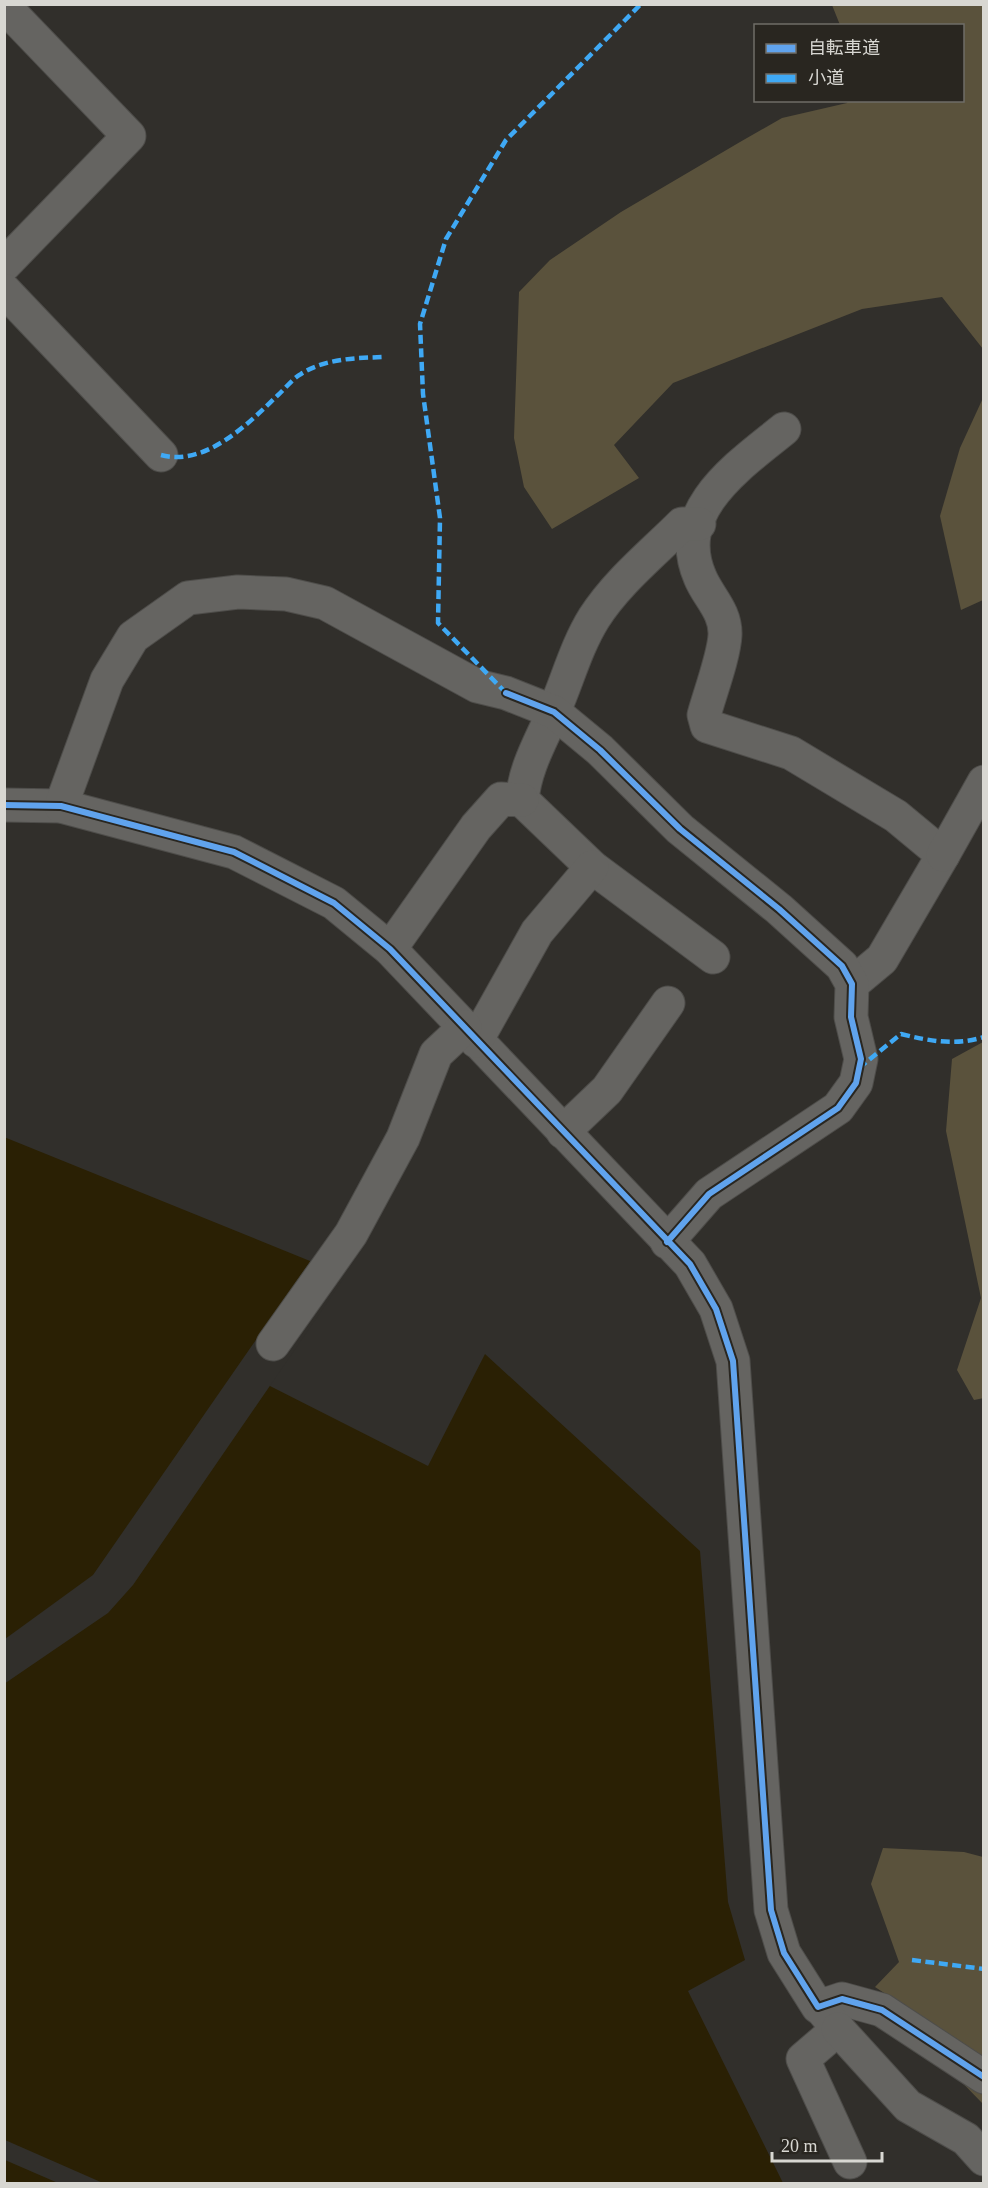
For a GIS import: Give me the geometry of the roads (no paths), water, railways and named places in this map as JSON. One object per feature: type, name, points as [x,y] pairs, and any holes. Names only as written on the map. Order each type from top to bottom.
[{"type":"street","points":[[4,6],[129,136],[4,265]]},
{"type":"street","points":[[4,290],[161,455]]},
{"type":"street","points":[[784,429],[718,484],[702,509],[693,547],[700,577],[719,606],[725,634],[704,715],[707,726],[791,753],[896,816],[943,855]]},
{"type":"street","points":[[522,800],[524,778],[554,712],[574,656],[595,617],[622,583],[682,524],[699,524]]},
{"type":"street","points":[[61,806],[107,680],[117,663],[133,637],[188,598],[238,592],[286,594],[325,603],[477,686],[507,693],[554,712],[600,750],[680,829],[779,909],[842,966],[852,984],[851,1017],[861,1059],[856,1083],[838,1108],[709,1194],[667,1242]]},
{"type":"street","points":[[852,984],[882,959],[984,782]]},
{"type":"street","points":[[390,949],[476,827],[501,800],[522,800],[592,867],[713,957]]},
{"type":"street","points":[[4,805],[61,806],[234,852],[334,903],[390,949],[690,1264],[716,1309],[733,1361],[771,1910],[784,1953],[828,2018],[908,2106],[966,2139],[984,2158]]},
{"type":"street","points":[[273,1344],[351,1233],[402,1138],[436,1054],[471,1034],[537,932],[592,867]]},
{"type":"street","points":[[563,1132],[607,1090],[668,1003]]},
{"type":"street","points":[[850,2162],[803,2059],[842,1999],[882,2010],[984,2077]]}]
